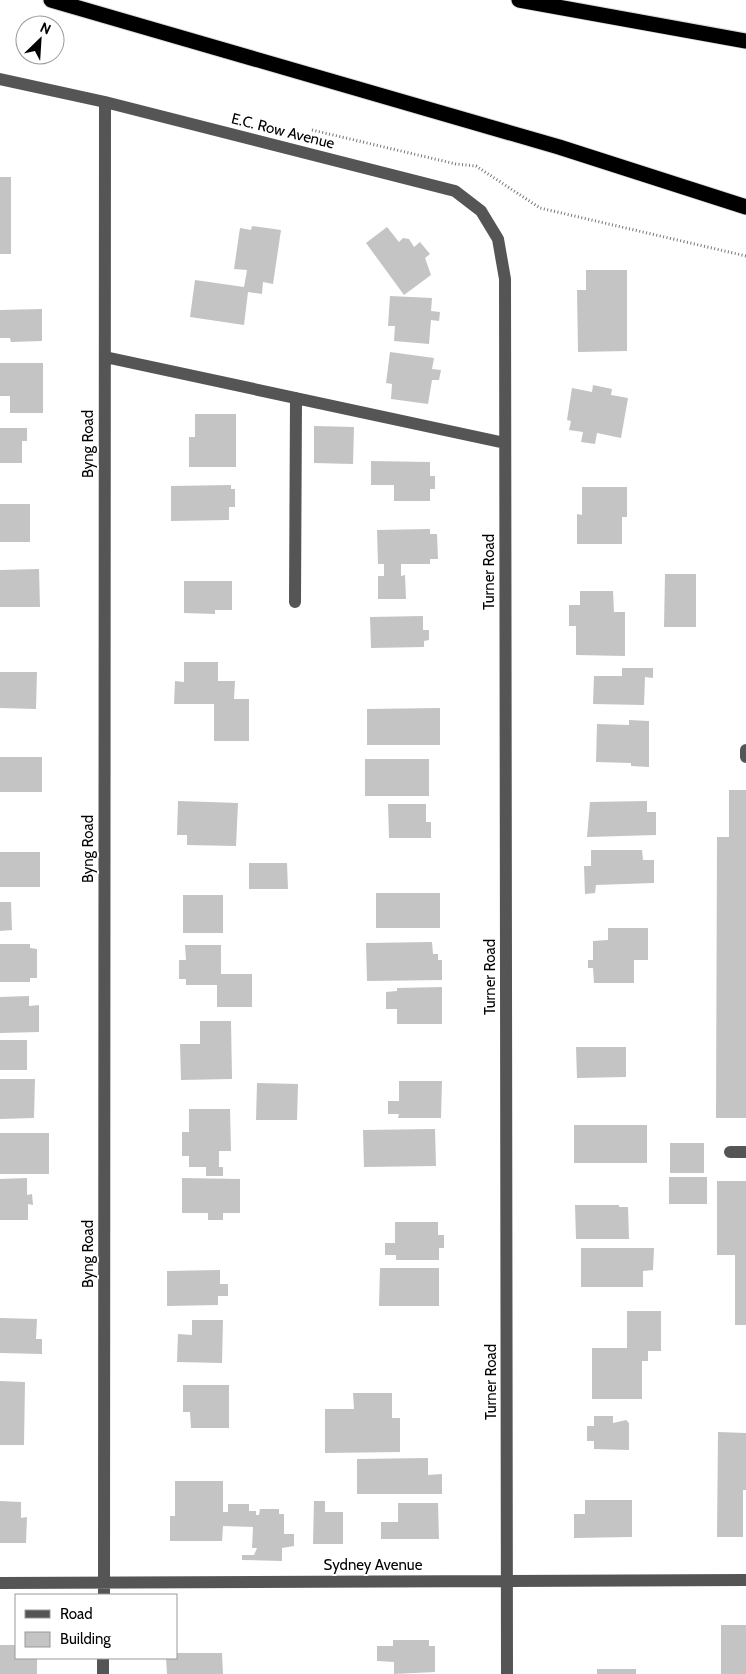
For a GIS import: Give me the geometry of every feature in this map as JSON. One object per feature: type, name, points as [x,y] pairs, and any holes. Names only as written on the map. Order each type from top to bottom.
[{"type":"highway","points":[[51,0],[559,147],[746,207]]},
{"type":"highway","points":[[518,0],[746,41]]},
{"type":"street","name":"E.C. Row Avenue","points":[[0,79],[105,102],[455,191],[481,211],[498,239],[505,279]]},
{"type":"street","name":"Byng Road","points":[[104,1589],[105,102]]},
{"type":"street","name":"Turner Road","points":[[505,279],[507,1674]]},
{"type":"street","points":[[105,357],[504,442]]},
{"type":"street","points":[[295,602],[296,398]]},
{"type":"street","points":[[746,750],[746,757]]},
{"type":"street","points":[[730,1152],[746,1152]]},
{"type":"street","name":"Sydney Avenue","points":[[0,1584],[104,1589],[507,1581],[746,1580]]},
{"type":"street","points":[[104,1659],[104,1674]]},
{"type":"building","points":[[0,177],[11,177],[11,254],[0,254]]},
{"type":"building","points":[[252,226],[281,230],[273,284],[263,282],[262,294],[248,292],[244,325],[190,317],[195,280],[244,287],[247,270],[234,269],[240,228],[251,230]]},
{"type":"building","points":[[387,227],[399,242],[403,238],[409,239],[414,247],[420,242],[430,254],[425,258],[431,275],[404,295],[366,243]]},
{"type":"building","points":[[586,270],[627,270],[627,351],[578,352],[577,290],[586,290]]},
{"type":"building","points":[[390,296],[432,298],[431,311],[440,312],[439,321],[431,320],[429,344],[394,341],[395,326],[388,326]]},
{"type":"building","points":[[42,309],[42,341],[11,342],[10,338],[0,338],[0,310]]},
{"type":"building","points":[[390,352],[434,358],[432,369],[441,370],[439,380],[432,380],[428,404],[391,399],[392,384],[386,383]]},
{"type":"building","points":[[0,363],[43,363],[43,413],[10,413],[10,396],[0,396]]},
{"type":"building","points":[[593,385],[612,389],[611,395],[628,398],[621,438],[597,433],[595,444],[581,442],[583,432],[569,430],[571,421],[567,420],[572,388],[592,392]]},
{"type":"building","points":[[195,414],[236,414],[236,467],[189,467],[189,437],[195,437]]},
{"type":"building","points":[[314,426],[354,427],[353,464],[314,463]]},
{"type":"building","points":[[0,428],[27,428],[27,441],[22,441],[22,463],[0,463]]},
{"type":"building","points":[[371,461],[430,462],[430,476],[435,476],[435,489],[430,489],[430,501],[394,501],[394,485],[371,485]]},
{"type":"building","points":[[231,485],[231,489],[235,489],[235,507],[229,507],[229,520],[171,521],[171,486]]},
{"type":"building","points":[[582,487],[627,487],[627,517],[622,517],[622,544],[577,544],[577,514],[582,515]]},
{"type":"building","points":[[0,504],[30,504],[30,542],[0,542]]},
{"type":"building","points":[[430,529],[430,534],[437,534],[438,559],[430,559],[430,564],[401,564],[401,576],[405,575],[406,599],[378,599],[378,576],[384,576],[384,564],[378,564],[377,530]]},
{"type":"building","points":[[39,569],[40,607],[0,607],[0,570]]},
{"type":"building","points":[[665,574],[696,574],[696,627],[664,627]]},
{"type":"building","points":[[184,581],[232,581],[232,610],[215,610],[215,614],[184,613]]},
{"type":"building","points":[[580,591],[613,591],[614,612],[625,612],[625,656],[576,655],[576,626],[569,626],[569,605],[580,605]]},
{"type":"building","points":[[423,616],[423,630],[429,630],[429,640],[424,641],[424,647],[371,648],[370,617]]},
{"type":"building","points":[[184,662],[218,662],[218,681],[235,681],[234,699],[249,699],[249,741],[214,741],[214,704],[174,704],[175,681],[184,682]]},
{"type":"building","points":[[622,668],[653,668],[653,678],[645,677],[644,705],[593,704],[594,676],[622,676]]},
{"type":"building","points":[[0,672],[37,672],[36,709],[0,708]]},
{"type":"building","points":[[440,708],[440,745],[367,745],[367,709]]},
{"type":"building","points":[[629,720],[649,721],[649,767],[631,766],[631,763],[596,762],[597,724],[629,725]]},
{"type":"building","points":[[0,757],[42,757],[42,792],[0,792]]},
{"type":"building","points":[[365,759],[429,759],[429,796],[365,796]]},
{"type":"building","points":[[729,790],[746,790],[746,1118],[716,1118],[717,837],[729,837]]},
{"type":"building","points":[[178,801],[238,803],[236,846],[187,845],[187,835],[177,835]]},
{"type":"building","points":[[647,801],[647,812],[656,812],[656,835],[587,837],[590,802]]},
{"type":"building","points":[[388,804],[426,804],[426,822],[431,822],[431,838],[389,838]]},
{"type":"building","points":[[591,850],[642,850],[643,860],[654,860],[654,883],[596,885],[595,893],[585,894],[584,866],[591,866]]},
{"type":"building","points":[[0,852],[40,852],[40,887],[0,887]]},
{"type":"building","points":[[249,863],[287,863],[288,889],[249,889]]},
{"type":"building","points":[[376,893],[440,893],[440,928],[376,928]]},
{"type":"building","points":[[183,895],[223,895],[223,933],[183,933]]},
{"type":"building","points":[[0,902],[11,902],[12,930],[0,931]]},
{"type":"building","points":[[608,928],[648,928],[648,960],[634,960],[634,983],[594,983],[593,968],[588,968],[588,960],[593,960],[593,941],[608,940]]},
{"type":"building","points":[[432,942],[433,954],[438,954],[438,960],[442,960],[442,980],[367,981],[366,943]]},
{"type":"building","points":[[0,944],[30,944],[30,948],[37,949],[37,978],[30,978],[30,982],[0,982]]},
{"type":"building","points":[[185,945],[221,945],[221,974],[252,974],[252,1007],[217,1007],[217,985],[186,985],[186,979],[179,979],[179,960],[186,960]]},
{"type":"building","points":[[442,987],[442,1024],[397,1024],[397,1009],[386,1009],[386,992],[397,991],[397,988]]},
{"type":"building","points":[[29,996],[29,1006],[39,1005],[39,1032],[0,1033],[0,997]]},
{"type":"building","points":[[200,1021],[231,1021],[232,1079],[181,1080],[180,1044],[200,1044]]},
{"type":"building","points":[[0,1040],[27,1040],[27,1070],[0,1070]]},
{"type":"building","points":[[576,1047],[626,1047],[626,1077],[577,1078]]},
{"type":"building","points":[[0,1079],[35,1079],[34,1118],[0,1119]]},
{"type":"building","points":[[399,1081],[442,1081],[441,1118],[398,1118],[399,1114],[388,1114],[388,1101],[399,1101]]},
{"type":"building","points":[[257,1083],[298,1084],[297,1120],[256,1120]]},
{"type":"building","points":[[189,1109],[230,1109],[231,1151],[219,1151],[219,1167],[223,1167],[223,1176],[206,1176],[206,1167],[189,1167],[189,1156],[182,1156],[182,1132],[189,1132]]},
{"type":"building","points":[[574,1125],[647,1125],[647,1163],[574,1163]]},
{"type":"building","points":[[435,1129],[436,1166],[364,1167],[363,1130]]},
{"type":"building","points":[[0,1133],[49,1133],[49,1174],[0,1174]]},
{"type":"building","points":[[670,1143],[704,1143],[704,1173],[670,1173]]},
{"type":"building","points":[[669,1177],[707,1177],[707,1204],[669,1204]]},
{"type":"building","points":[[27,1178],[27,1195],[32,1194],[33,1205],[28,1204],[28,1220],[0,1220],[0,1179]]},
{"type":"building","points":[[182,1178],[240,1179],[240,1213],[223,1213],[223,1220],[208,1220],[208,1213],[182,1213]]},
{"type":"building","points":[[717,1181],[746,1181],[746,1325],[735,1325],[735,1255],[717,1255]]},
{"type":"building","points":[[575,1205],[619,1205],[619,1207],[628,1207],[629,1239],[576,1239]]},
{"type":"building","points":[[395,1222],[438,1222],[438,1235],[444,1235],[444,1248],[439,1248],[439,1260],[396,1260],[396,1255],[385,1255],[385,1243],[395,1243]]},
{"type":"building","points":[[581,1248],[654,1248],[653,1270],[643,1271],[643,1287],[581,1287]]},
{"type":"building","points":[[380,1268],[439,1268],[439,1306],[379,1306]]},
{"type":"building","points":[[220,1270],[220,1284],[228,1284],[228,1296],[218,1296],[218,1305],[167,1306],[167,1271]]},
{"type":"building","points":[[627,1311],[661,1311],[661,1351],[648,1351],[648,1361],[642,1361],[642,1399],[592,1399],[592,1348],[627,1348]]},
{"type":"building","points":[[0,1318],[37,1319],[36,1339],[42,1339],[42,1354],[0,1353]]},
{"type":"building","points":[[192,1320],[223,1320],[222,1363],[177,1362],[178,1334],[192,1335]]},
{"type":"building","points":[[0,1381],[25,1382],[24,1445],[0,1445]]},
{"type":"building","points":[[183,1385],[229,1385],[229,1428],[191,1428],[190,1412],[183,1412]]},
{"type":"building","points":[[353,1393],[392,1393],[392,1418],[400,1418],[400,1452],[325,1453],[325,1409],[354,1409]]},
{"type":"building","points":[[594,1416],[613,1416],[613,1423],[626,1420],[629,1423],[629,1450],[594,1449],[594,1441],[587,1441],[587,1426],[594,1426]]},
{"type":"building","points":[[718,1432],[746,1433],[746,1490],[743,1490],[743,1537],[717,1537]]},
{"type":"building","points":[[428,1458],[428,1475],[442,1474],[442,1494],[357,1494],[357,1459]]},
{"type":"building","points":[[175,1481],[223,1481],[223,1512],[228,1512],[228,1504],[249,1504],[249,1511],[256,1511],[256,1515],[259,1515],[260,1509],[279,1509],[279,1514],[284,1514],[284,1534],[294,1534],[294,1546],[282,1548],[282,1561],[242,1560],[242,1555],[254,1555],[257,1548],[252,1548],[253,1527],[223,1526],[222,1541],[170,1541],[170,1516],[175,1516]]},
{"type":"building","points":[[585,1500],[632,1500],[632,1537],[574,1538],[574,1514],[585,1514]]},
{"type":"building","points":[[0,1501],[21,1502],[21,1518],[27,1517],[26,1543],[0,1543]]},
{"type":"building","points":[[314,1501],[325,1501],[325,1512],[343,1512],[343,1544],[313,1544]]},
{"type":"building","points":[[398,1503],[438,1503],[439,1539],[381,1539],[381,1522],[398,1522]]},
{"type":"building","points":[[721,1625],[746,1625],[746,1674],[721,1674]]},
{"type":"building","points":[[393,1640],[429,1640],[429,1646],[435,1646],[435,1672],[394,1674],[394,1662],[377,1661],[377,1646],[393,1646]]},
{"type":"building","points":[[0,1645],[15,1645],[15,1659],[37,1659],[37,1674],[0,1674]]},
{"type":"building","points":[[178,1653],[222,1653],[223,1674],[167,1674],[166,1659],[178,1659]]},
{"type":"building","points":[[597,1669],[636,1669],[636,1674],[597,1674]]}]
